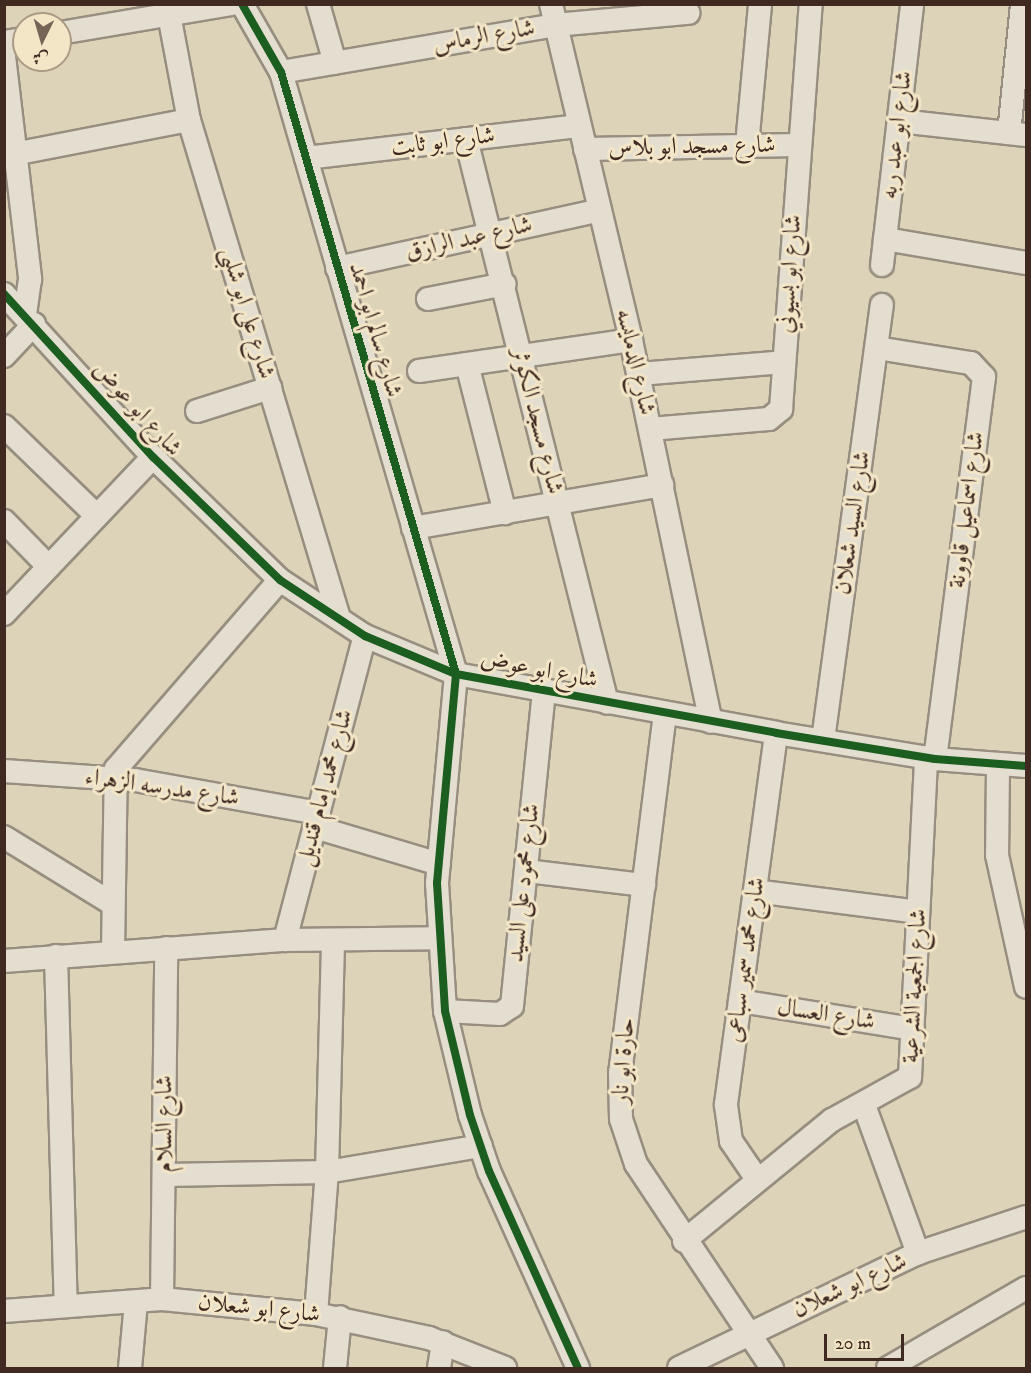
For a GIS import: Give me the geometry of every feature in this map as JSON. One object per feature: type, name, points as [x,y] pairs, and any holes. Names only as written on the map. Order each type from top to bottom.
[{"type":"street","points":[[72,30],[168,10],[231,4]]},
{"type":"street","name":"شارع سالم ابو احمد","points":[[242,4],[281,72],[456,674]]},
{"type":"street","points":[[318,4],[335,63]]},
{"type":"street","points":[[747,145],[760,4]]},
{"type":"street","name":"شارع ابو بسيوني","points":[[650,429],[776,416],[781,409],[811,4]]},
{"type":"street","name":"شارع ابو عبد ربه","points":[[882,265],[912,4]]},
{"type":"street","points":[[898,121],[1018,134],[1022,4]]},
{"type":"street","name":"شارع على ابو شلبى","points":[[168,10],[189,120],[339,618]]},
{"type":"street","name":"شارع الرماس","points":[[281,72],[335,63],[553,15],[688,13]]},
{"type":"street","name":"شارع الدمايسه","points":[[553,15],[639,374],[711,722]]},
{"type":"street","points":[[4,56],[19,153],[30,279],[30,319],[4,356]]},
{"type":"street","points":[[19,153],[189,120]]},
{"type":"street","name":"شارع ابو ثابت","points":[[306,158],[579,126]]},
{"type":"street","name":"شارع مسجد الكوثر","points":[[466,139],[505,284],[607,703]]},
{"type":"street","name":"شارع مسجد ابو بلاس","points":[[585,150],[799,145]]},
{"type":"street","name":"شارع عبد الرازق","points":[[337,268],[600,210]]},
{"type":"street","points":[[885,239],[1026,263]]},
{"type":"street","points":[[428,299],[505,284]]},
{"type":"street","name":"شارع ابو عوض","points":[[4,294],[30,319],[153,457],[279,580],[365,636],[456,674],[711,722],[930,758],[998,766],[1026,766]]},
{"type":"street","name":"شارع السيد شعلان","points":[[823,740],[882,305]]},
{"type":"street","points":[[419,371],[631,340]]},
{"type":"street","name":"شارع اسماعيل قاوونة","points":[[877,348],[971,363],[984,377],[930,758]]},
{"type":"street","points":[[639,374],[784,362]]},
{"type":"street","points":[[467,364],[505,513]]},
{"type":"street","points":[[197,411],[270,388]]},
{"type":"street","points":[[4,426],[97,516]]},
{"type":"street","points":[[4,614],[153,457]]},
{"type":"street","points":[[412,528],[662,485]]},
{"type":"street","points":[[4,521],[49,567]]},
{"type":"street","points":[[113,951],[114,777],[125,754],[279,580]]},
{"type":"street","name":"شارع محمد إمام قنديل","points":[[285,940],[365,636]]},
{"type":"street","points":[[456,674],[439,864],[438,938],[445,1011],[481,1146],[578,1368]]},
{"type":"street","name":"شارع محمود على السيد","points":[[445,1011],[500,1014],[512,1006],[544,690]]},
{"type":"street","name":"حارة ابو نار","points":[[665,712],[620,1072],[621,1119],[636,1164],[684,1241],[772,1368]]},
{"type":"street","name":"شارع محمد سمير سباعى","points":[[757,1179],[731,1140],[726,1123],[740,1001],[777,733]]},
{"type":"street","name":"شارع الجمعية الشرعية","points":[[684,1241],[832,1120],[864,1105],[910,1077],[918,912],[930,758]]},
{"type":"street","points":[[998,766],[997,855],[1025,978]]},
{"type":"street","name":"شارع مدرسه الزهراء","points":[[4,771],[114,777],[317,820],[439,864]]},
{"type":"street","points":[[4,837],[113,904]]},
{"type":"street","points":[[526,871],[644,885]]},
{"type":"street","points":[[755,891],[918,912]]},
{"type":"street","points":[[4,961],[113,951],[285,940],[333,942],[438,938]]},
{"type":"street","points":[[316,1314],[327,1172],[333,942]]},
{"type":"street","name":"شارع السلام","points":[[162,1299],[166,948]]},
{"type":"street","points":[[56,956],[66,1305]]},
{"type":"street","name":"شارع العسال","points":[[740,1001],[913,1029]]},
{"type":"street","points":[[864,1105],[918,1253]]},
{"type":"street","points":[[165,1175],[327,1172],[481,1146]]},
{"type":"street","name":"شارع ابو شعلان","points":[[679,1368],[918,1253],[1026,1217]]},
{"type":"street","points":[[888,1368],[1026,1288]]},
{"type":"street","name":"شارع ابو شعلان","points":[[4,1311],[162,1299],[316,1314],[340,1317],[443,1342],[505,1368]]},
{"type":"street","points":[[130,1368],[136,1302]]},
{"type":"street","points":[[335,1368],[340,1317]]},
{"type":"street","points":[[439,1368],[443,1342]]},
{"type":"cycle path","points":[[242,4],[281,72],[456,674],[437,883],[445,1011],[470,1115],[489,1171],[578,1368]]},
{"type":"cycle path","points":[[4,294],[153,457],[280,580],[365,636],[456,674],[776,733],[935,759],[1026,766]]}]
